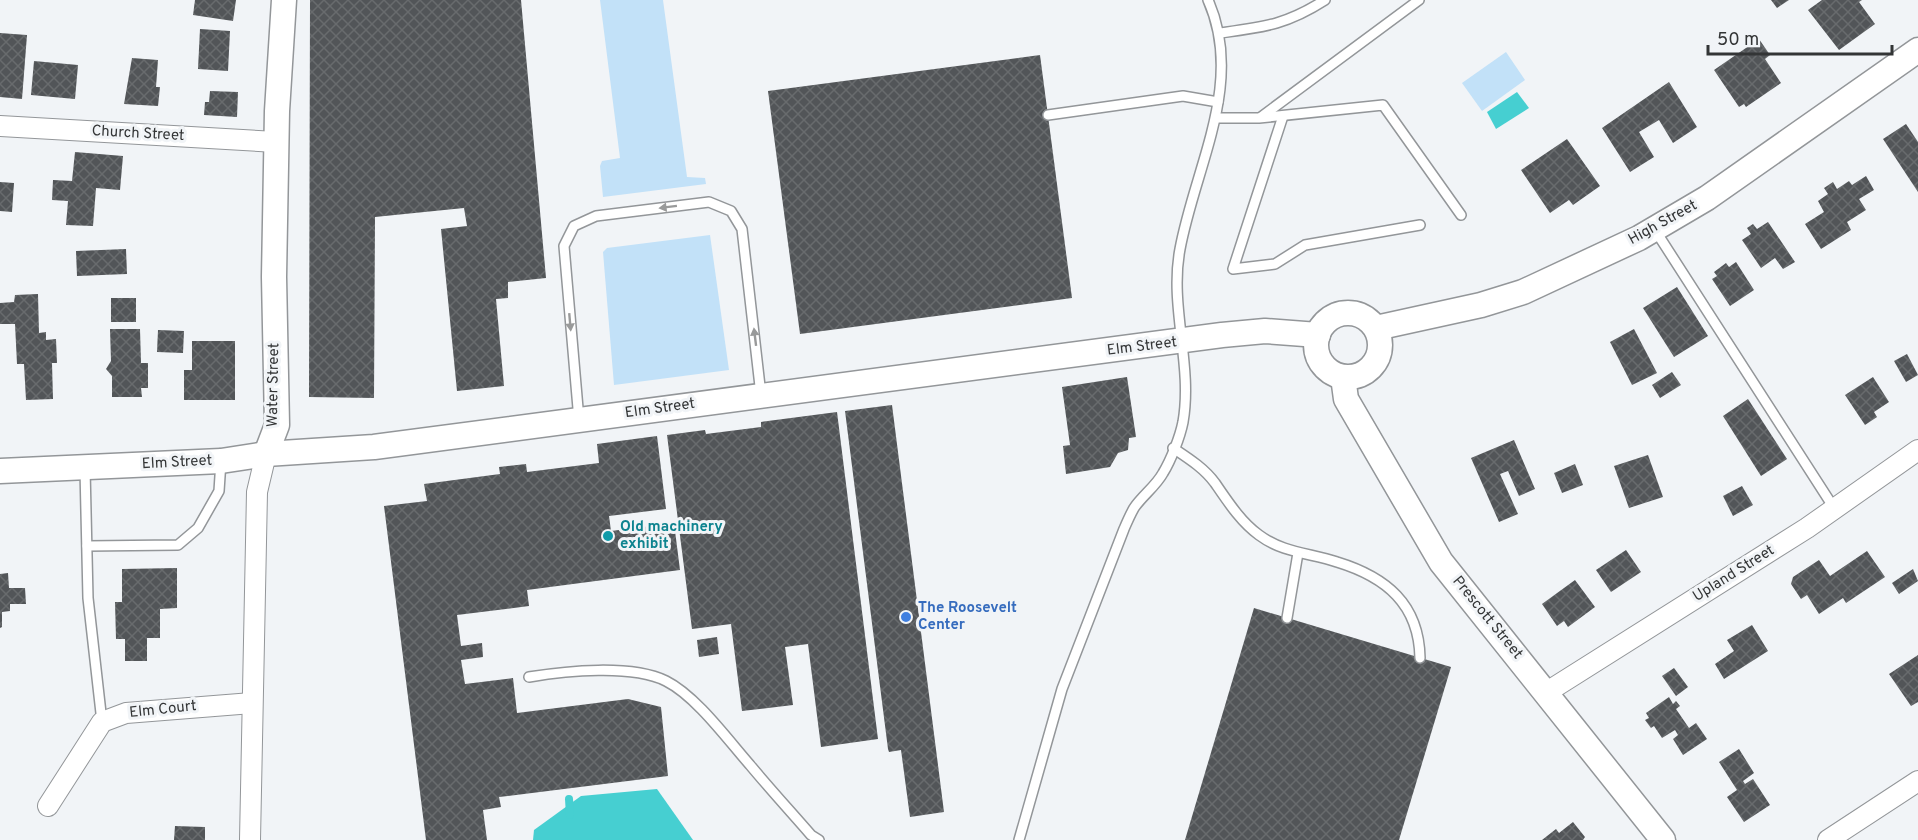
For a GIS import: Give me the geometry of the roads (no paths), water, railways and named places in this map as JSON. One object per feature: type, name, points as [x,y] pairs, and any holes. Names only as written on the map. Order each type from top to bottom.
[{"type":"street","name":"Water Street","points":[[250,840],[257,492],[266,454],[277,425],[274,277],[276,142],[284,0]]},
{"type":"street","name":"High Street","points":[[1376,328],[1481,305],[1523,292],[1554,280],[1654,229],[1753,167],[1918,50]]},
{"type":"street","name":"Church Street","points":[[0,126],[276,142]]},
{"type":"street","points":[[1341,314],[1361,315],[1376,328],[1381,348],[1373,366],[1365,373],[1343,377],[1324,366],[1318,357],[1318,335],[1323,325],[1341,314]]},
{"type":"street","name":"Elm Street","points":[[0,471],[221,461],[266,454],[374,447],[1265,331],[1318,335]]},
{"type":"street","name":"Prescott Street","points":[[1343,377],[1346,399],[1441,562],[1663,840]]},
{"type":"street","name":"Upland Street","points":[[1547,692],[1834,508],[1918,450]]},
{"type":"street","name":"Elm Court","points":[[102,722],[126,713],[252,703]]},
{"type":"street","points":[[48,806],[102,722]]},
{"type":"street","points":[[1827,840],[1918,781]]},
{"type":"lane","points":[[1019,840],[1062,689],[1124,529],[1134,509],[1163,473],[1183,422],[1184,366],[1177,315],[1179,250],[1216,118],[1221,72],[1220,33],[1208,0]]},
{"type":"lane","points":[[1220,33],[1273,26],[1307,12],[1325,0]]},
{"type":"lane","points":[[1259,118],[1419,0]]},
{"type":"lane","points":[[1048,115],[1183,96],[1218,102]]},
{"type":"lane","points":[[1216,118],[1259,118],[1383,105],[1461,215]]},
{"type":"lane","points":[[1283,116],[1233,269],[1275,264],[1305,245],[1420,225]]},
{"type":"lane","points":[[579,420],[564,246],[574,226],[596,216],[709,202],[731,211],[742,229],[761,395]]},
{"type":"lane","points":[[1654,229],[1834,508]]},
{"type":"lane","points":[[1173,448],[1198,465],[1214,482],[1224,499],[1257,534],[1275,546],[1337,562],[1390,587],[1405,605],[1416,627],[1420,658]]},
{"type":"lane","points":[[87,546],[178,545],[198,528],[219,491],[221,461]]},
{"type":"lane","points":[[85,467],[88,598],[102,722]]},
{"type":"lane","points":[[1287,618],[1298,553]]},
{"type":"lane","points":[[529,677],[568,670],[625,671],[665,681],[696,705],[722,731],[811,835],[819,840]]},
{"type":"water","points":[[1517,92],[1529,108],[1496,129],[1487,112]]},
{"type":"water","points":[[657,789],[693,840],[533,840],[534,830],[581,796]]},
{"type":"waterway","points":[[569,799],[570,815]]},
{"type":"place","name":"Old machinery exhibit","points":[[608,536]]},
{"type":"place","name":"The Roosevelt Center","points":[[906,617]]}]
